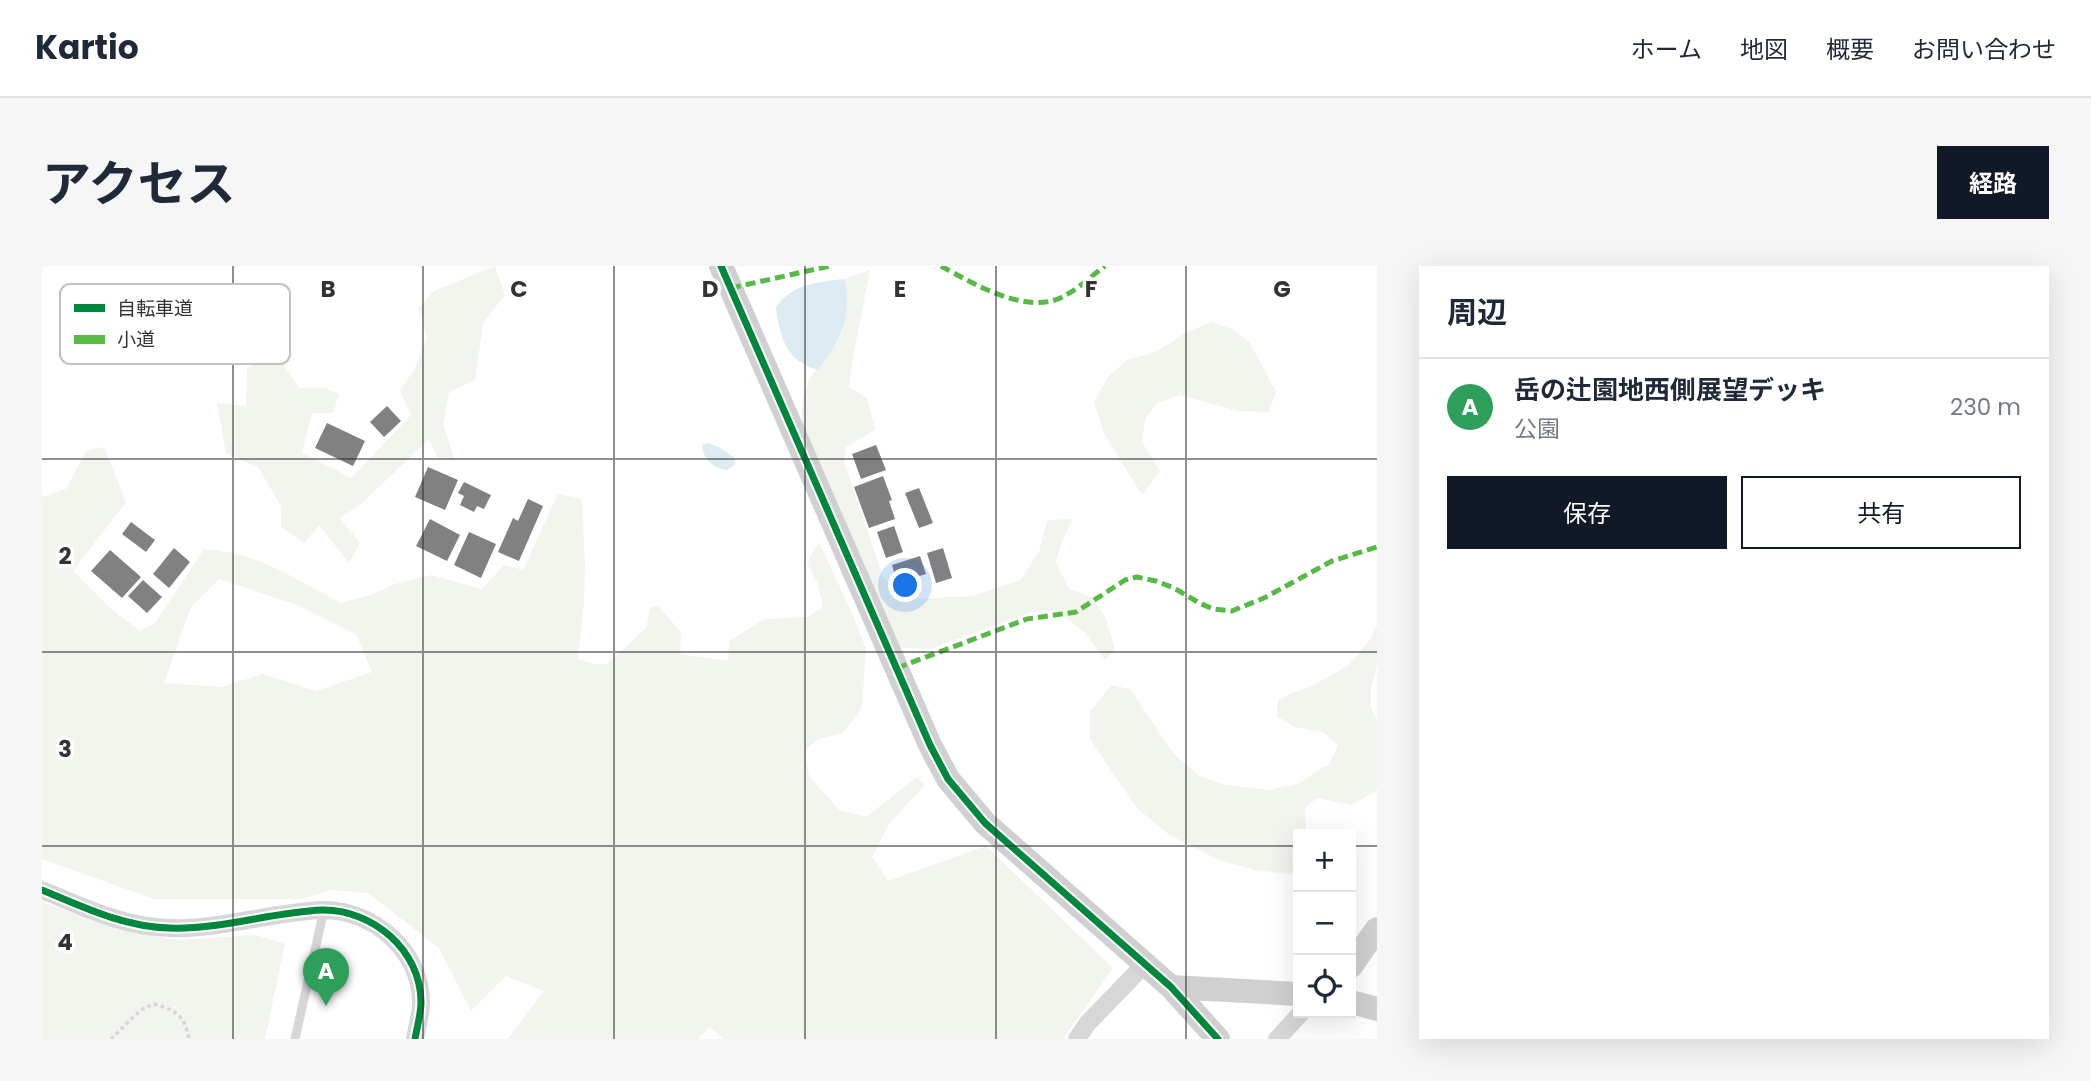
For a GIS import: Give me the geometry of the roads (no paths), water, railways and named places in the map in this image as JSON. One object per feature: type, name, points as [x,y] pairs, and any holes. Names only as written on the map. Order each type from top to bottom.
[{"type":"street","points":[[722,266],[930,745],[948,779],[985,823],[1171,987],[1217,1039]]},
{"type":"street","points":[[42,890],[143,927],[200,928],[324,910],[354,915],[374,923],[394,939],[405,953],[417,978],[421,1002],[415,1039]]},
{"type":"street","points":[[1356,959],[1377,929]]},
{"type":"street","points":[[1077,1039],[1145,964]]},
{"type":"street","points":[[1171,987],[1293,994]]},
{"type":"street","points":[[1356,1003],[1377,1009]]},
{"type":"street","points":[[1277,1039],[1296,1018]]},
{"type":"lane","points":[[295,1039],[324,910]]},
{"type":"place","name":"岳の辻園地西側展望デッキ","points":[[326,1006]]}]
